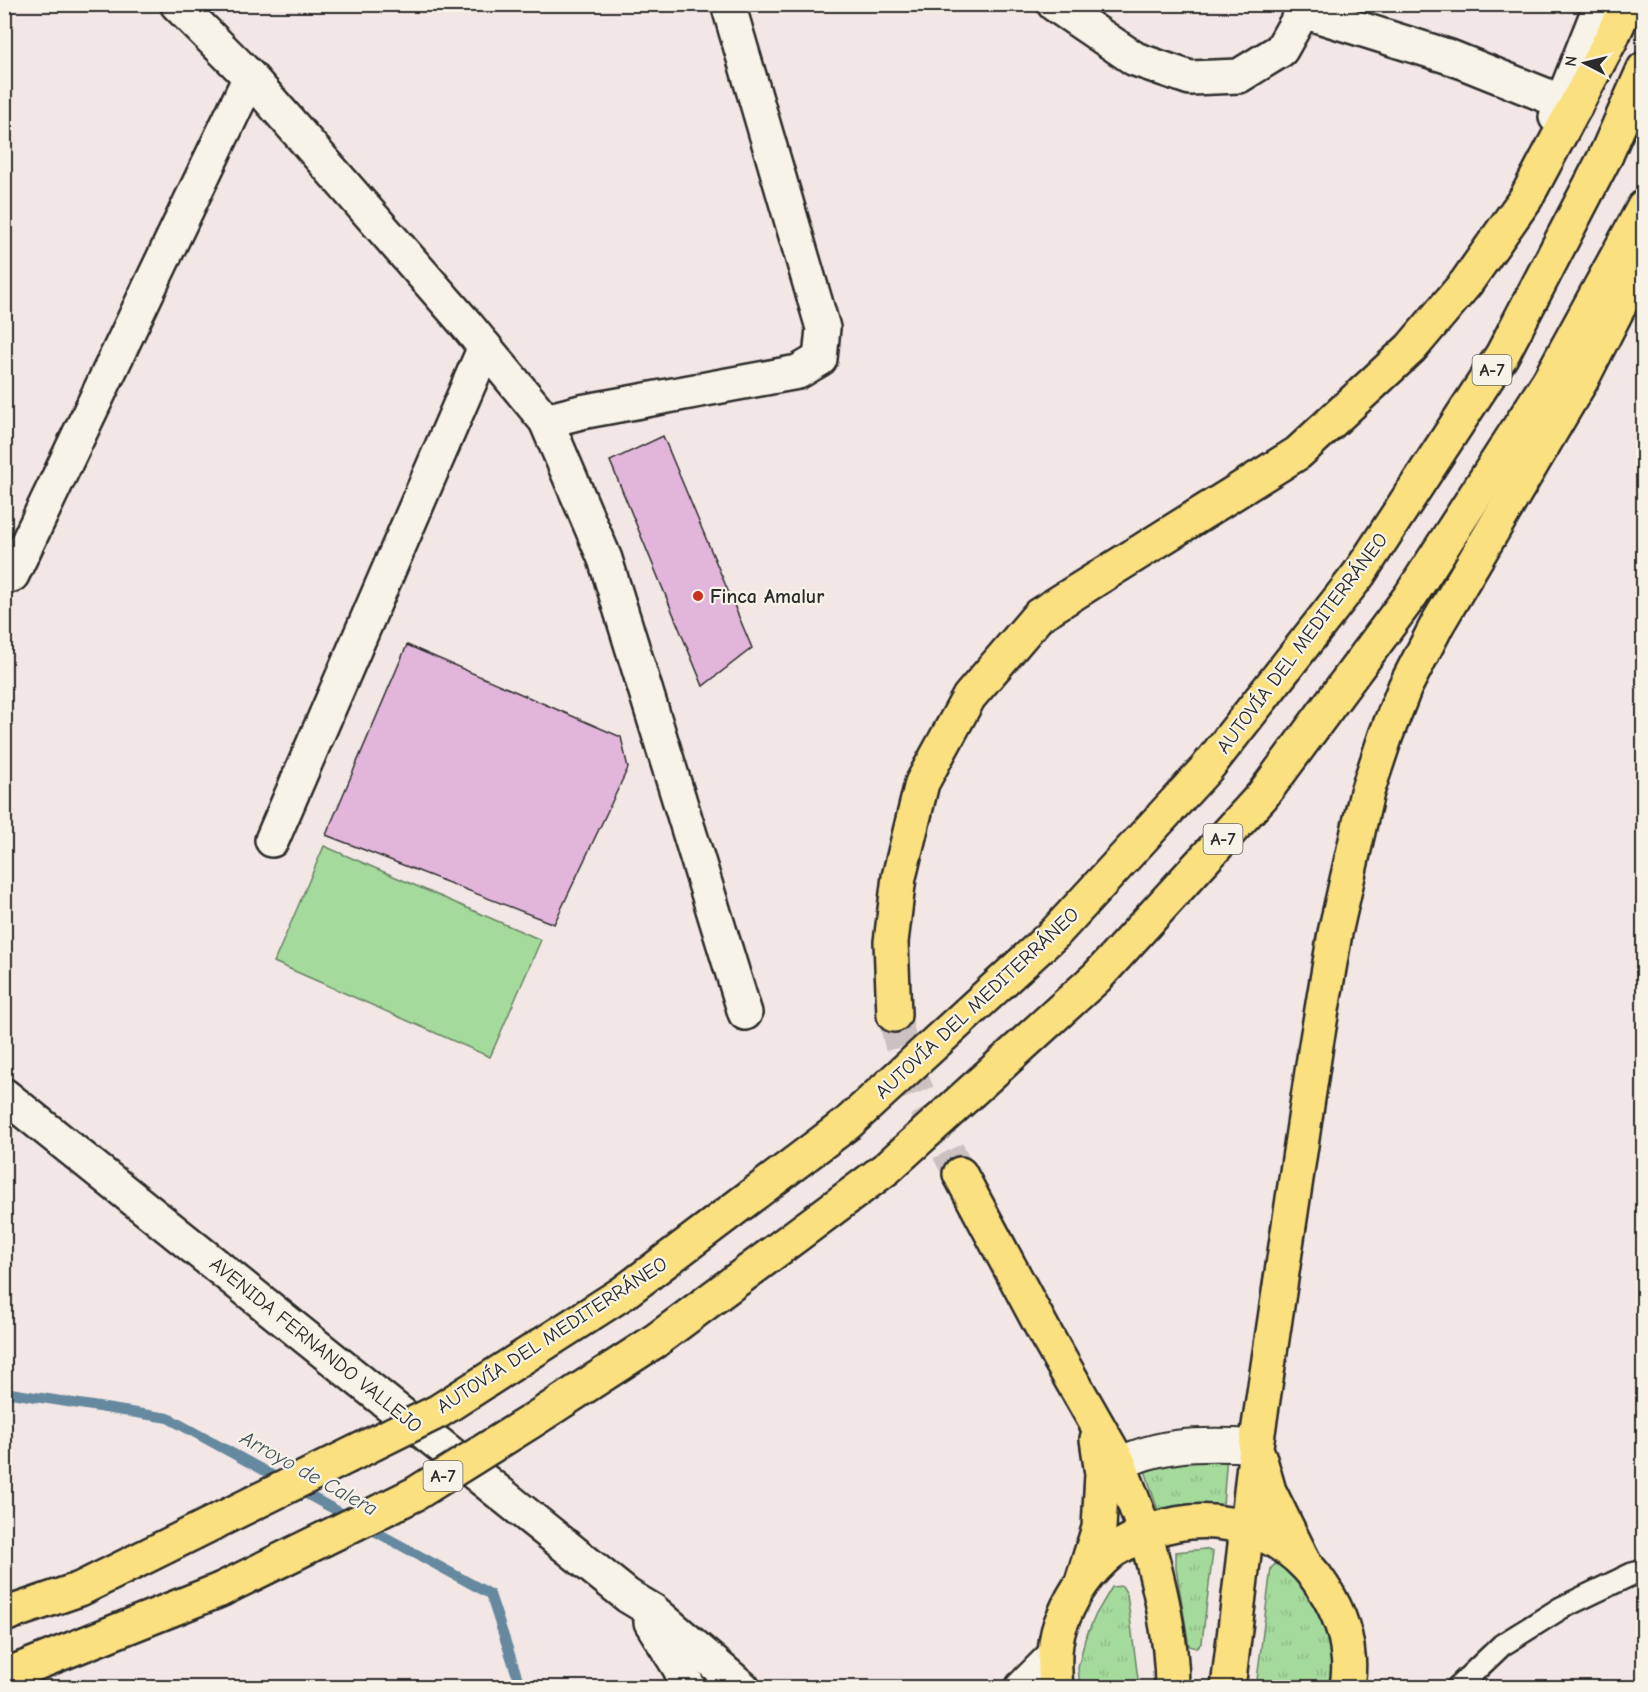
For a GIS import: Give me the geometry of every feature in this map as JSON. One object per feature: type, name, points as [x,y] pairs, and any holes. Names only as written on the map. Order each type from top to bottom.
[{"type":"main road","points":[[894,1015],[891,942],[899,877],[922,783],[969,697],[1039,615],[1298,453],[1411,348],[1466,283],[1526,198],[1568,104],[1627,4]]},
{"type":"main road","name":"AUTOVÍA DEL MEDITERRÁNEO","points":[[4,1615],[80,1589],[439,1411],[623,1293],[848,1123],[1055,933],[1206,769],[1359,574],[1502,355],[1606,155],[1644,69]]},
{"type":"main road","name":"A-7","points":[[4,1676],[220,1590],[415,1494],[655,1341],[887,1168],[1097,977],[1262,796],[1411,595],[1549,381],[1644,207]]},
{"type":"main road","points":[[1228,1688],[1256,1446],[1316,1045],[1335,933],[1367,792],[1405,687],[1438,623],[1582,379],[1644,255]]},
{"type":"main road","points":[[960,1174],[1046,1335],[1094,1416],[1111,1468],[1145,1532],[1160,1588],[1172,1669],[1172,1688]]},
{"type":"main road","points":[[1256,1446],[1269,1491],[1305,1564]]},
{"type":"main road","points":[[1054,1672],[1063,1618],[1082,1582],[1099,1528],[1111,1468]]},
{"type":"main road","points":[[1082,1582],[1110,1553],[1145,1532],[1196,1521],[1222,1522],[1247,1528],[1279,1543],[1305,1564],[1327,1591],[1341,1622],[1349,1677]]},
{"type":"street","points":[[177,4],[250,77],[485,347],[546,421],[605,559],[745,1014]]},
{"type":"street","points":[[546,421],[581,412],[798,372],[820,359],[823,328],[728,4]]},
{"type":"street","points":[[1054,4],[1135,59],[1190,78],[1239,76],[1281,50],[1304,8],[1450,57],[1568,104],[1601,4]]},
{"type":"street","points":[[12,575],[250,77]]},
{"type":"street","points":[[272,840],[485,347]]},
{"type":"street","name":"AVENIDA FERNANDO VALLEJO","points":[[4,1095],[628,1596],[653,1611],[743,1688]]},
{"type":"street","points":[[1111,1468],[1158,1449],[1214,1444],[1256,1446]]},
{"type":"street","name":"AVENIDA FERNANDO VALLEJO","points":[[628,1596],[658,1632],[689,1688]]},
{"type":"street","points":[[1022,1688],[1054,1672]]},
{"type":"lane","points":[[1456,1688],[1502,1645],[1561,1608],[1632,1574],[1644,1571]]},
{"type":"green space","points":[[324,846],[541,940],[490,1057],[274,962]]},
{"type":"green space","points":[[1227,1455],[1223,1505],[1196,1504],[1159,1514],[1143,1464]]},
{"type":"green space","points":[[1205,1549],[1213,1552],[1202,1642],[1197,1648],[1189,1646],[1176,1568],[1176,1552]]},
{"type":"green space","points":[[1279,1561],[1320,1599],[1336,1639],[1337,1687],[1256,1688],[1271,1568]]},
{"type":"green space","points":[[1122,1586],[1127,1594],[1139,1687],[1080,1687],[1078,1668],[1085,1639],[1112,1587]]},
{"type":"building","name":"Finca Amalur","points":[[663,436],[752,648],[703,686],[610,461]]},
{"type":"building","points":[[407,645],[621,737],[628,768],[554,924],[326,835]]},
{"type":"waterway","name":"Arroyo de Calera","points":[[4,1392],[168,1418],[283,1481]]},
{"type":"waterway","name":"Arroyo de Calera","points":[[297,1489],[490,1594],[521,1688]]},
{"type":"tunnel","points":[[894,1015],[905,1061],[921,1100],[960,1174]]},
{"type":"place","name":"Finca Amalur","points":[[698,596]]}]
